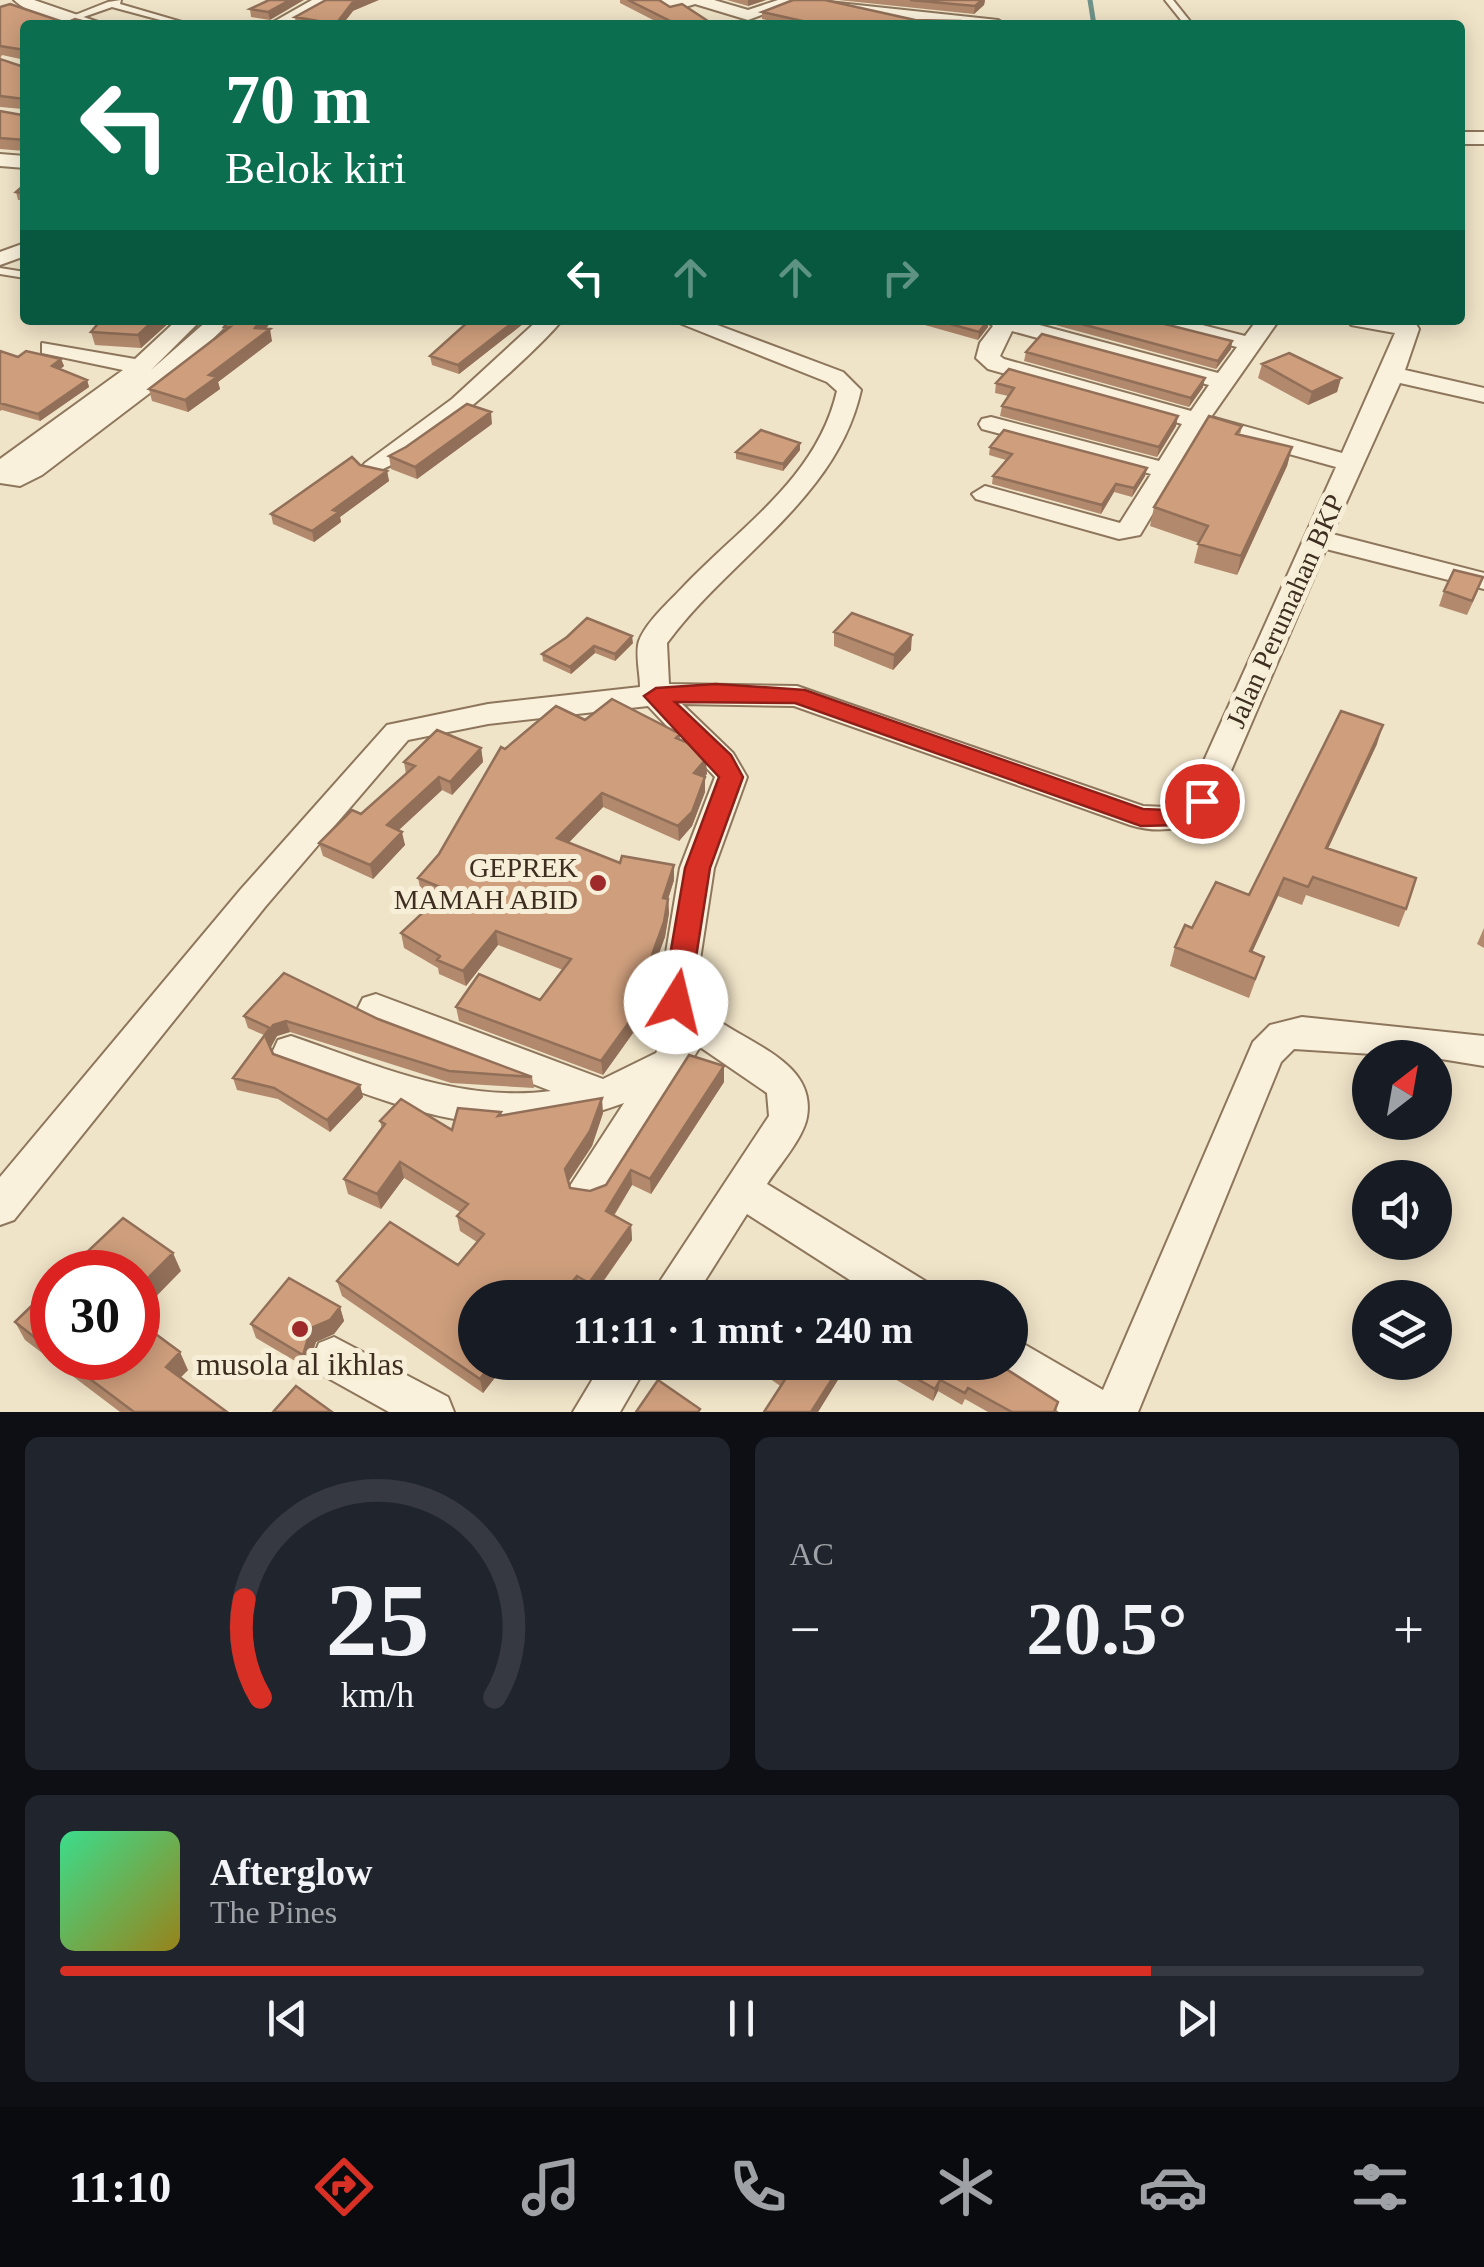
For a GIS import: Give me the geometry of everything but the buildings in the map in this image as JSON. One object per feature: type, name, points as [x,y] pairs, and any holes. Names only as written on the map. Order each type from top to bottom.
[{"type":"street","points":[[22,0],[33,9],[85,20]]},
{"type":"street","points":[[40,0],[85,20]]},
{"type":"street","points":[[286,20],[324,0]]},
{"type":"street","points":[[660,0],[672,6],[695,0],[748,16],[794,0]]},
{"type":"street","points":[[818,0],[903,20]]},
{"type":"street","points":[[185,325],[140,367],[4,468],[8,477],[20,478],[33,470],[176,362],[215,325]]},
{"type":"street","points":[[374,468],[460,404],[546,325]]},
{"type":"street","points":[[682,1280],[788,1120],[788,1095],[771,1074],[691,1023],[676,1002],[694,888],[731,777],[722,761],[656,696],[653,642],[664,624],[805,482],[832,439],[848,398],[844,383],[835,378],[696,325]]},
{"type":"street","points":[[1002,325],[991,342],[988,358],[996,364],[1350,463]]},
{"type":"street","points":[[1019,325],[1227,383]]},
{"type":"street","points":[[1176,325],[1254,346]]},
{"type":"street","points":[[985,494],[1126,532],[1196,421],[1254,346],[1265,325]]},
{"type":"street","name":"Jalan Perumahan BKP","points":[[0,1207],[253,898],[398,732],[488,714],[656,696],[716,692],[797,696],[1141,817],[1171,819],[1202,801],[1392,374],[1410,325]]},
{"type":"street","points":[[50,348],[140,367]]},
{"type":"street","points":[[1392,374],[1484,395]]},
{"type":"street","points":[[992,424],[1168,471]]},
{"type":"street","points":[[1316,538],[1484,581]]},
{"type":"street","points":[[376,1008],[603,1095]]},
{"type":"street","points":[[590,1186],[675,1058],[691,1023]]},
{"type":"street","points":[[1116,1412],[1266,1053],[1283,1036],[1302,1032],[1484,1051]]},
{"type":"street","points":[[291,1051],[464,1108],[522,1114],[557,1110],[603,1095],[636,1082],[675,1058]]},
{"type":"street","points":[[740,1190],[886,1280]]},
{"type":"street","points":[[334,1358],[432,1412]]},
{"type":"street","points":[[1028,1368],[1099,1412]]},
{"type":"street","points":[[595,1412],[616,1380]]},
{"type":"lane","points":[[85,20],[122,0]]},
{"type":"lane","points":[[1169,0],[1185,20]]},
{"type":"lane","points":[[111,4],[170,20]]},
{"type":"waterway","points":[[1090,0],[1093,20]]},
{"type":"place","name":"GEPREK MAMAH ABID","points":[[598,883]]},
{"type":"place","name":"musola al ikhlas","points":[[300,1329]]},
{"type":"route","points":[[676,1002],[697,868],[731,786],[731,777],[722,761],[656,696],[716,692],[797,696],[1141,817],[1171,819],[1202,801]]}]
